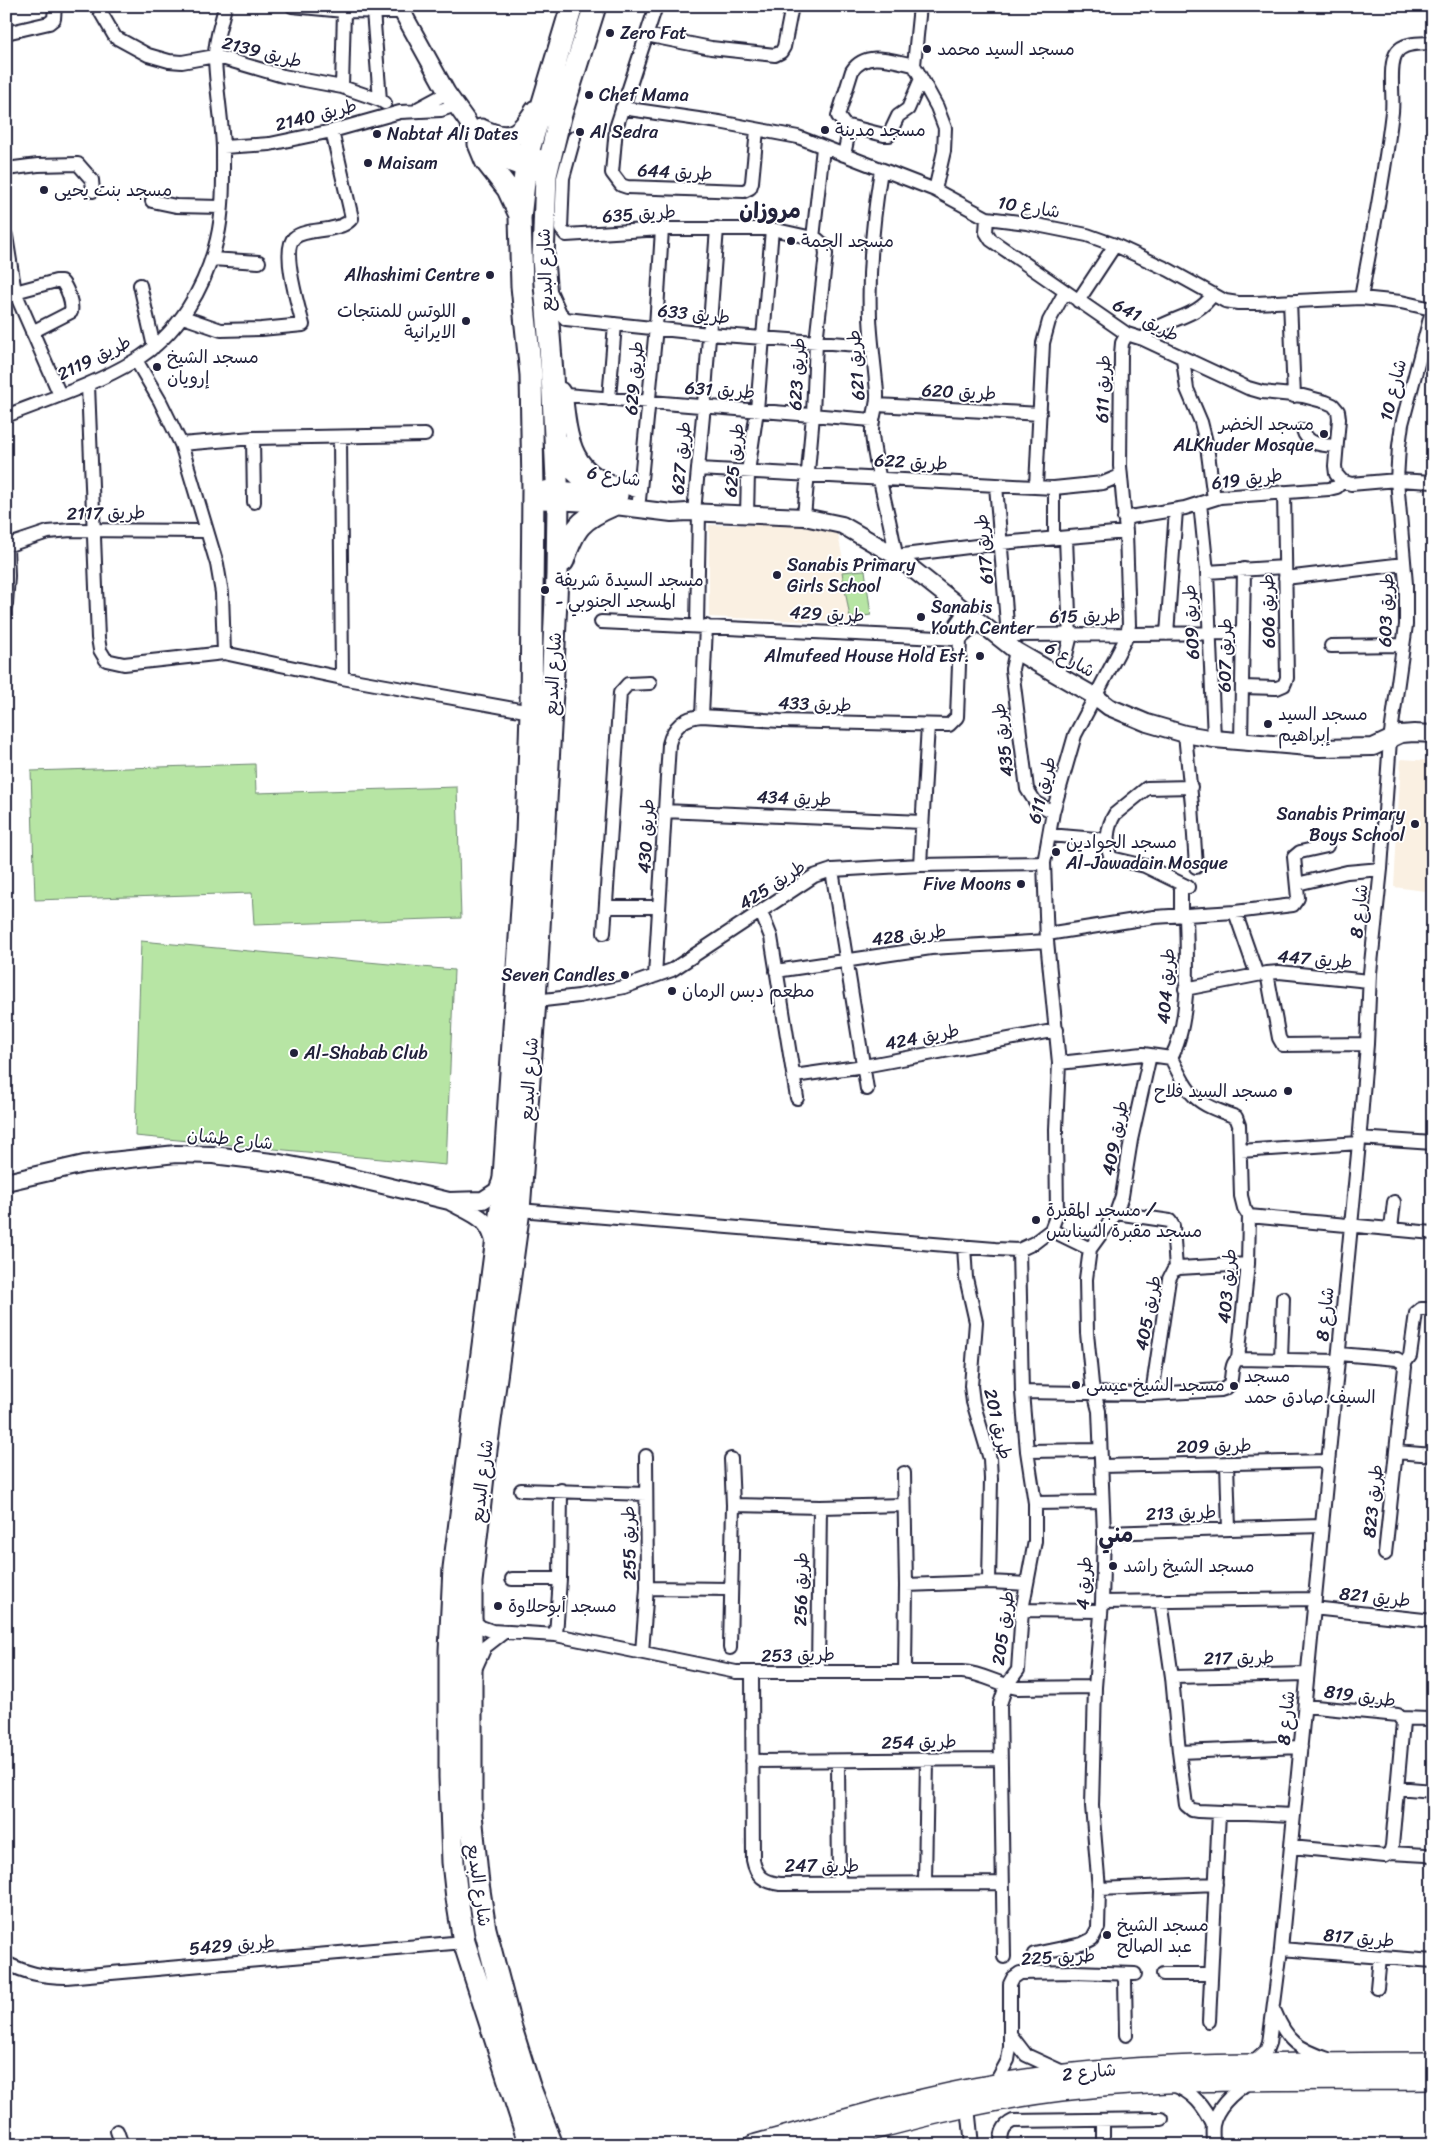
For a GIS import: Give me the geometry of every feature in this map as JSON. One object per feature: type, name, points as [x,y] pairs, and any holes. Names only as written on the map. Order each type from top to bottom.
[{"type":"main road","name":"شارع البديع","points":[[530,2145],[464,1942],[453,1862],[450,1757],[452,1604],[468,1456],[506,1163],[527,833],[532,712],[531,375],[522,286],[520,218],[527,163],[542,102],[572,6]]},
{"type":"main road","name":"شارع البديع","points":[[552,2145],[529,2086],[510,2026],[485,1929],[473,1849],[471,1814],[472,1682],[470,1618],[473,1550],[519,1210],[535,1001],[557,575],[558,495],[552,373],[544,271],[543,217],[547,167],[560,117],[596,6]]},
{"type":"main road","points":[[476,132],[498,137],[512,136],[523,130],[542,102]]},
{"type":"main road","points":[[476,132],[486,161],[508,189],[520,218]]},
{"type":"main road","points":[[554,433],[564,457],[574,471],[615,500],[579,525],[570,539],[557,575]]},
{"type":"main road","name":"شارع 2","points":[[817,2145],[968,2107],[1060,2092],[1251,2073],[1335,2062],[1433,2062]]},
{"type":"main road","name":"شارع 2","points":[[753,2145],[948,2093],[995,2084],[1068,2074],[1153,2066],[1251,2073],[1433,2080]]},
{"type":"street","points":[[6,33],[49,23],[54,19],[55,6]]},
{"type":"street","name":"طريق 2139","points":[[97,6],[115,37],[148,55],[182,62],[215,56],[283,76],[342,88],[380,100],[400,112]]},
{"type":"street","name":"طريق 2119","points":[[6,416],[88,385],[136,360],[154,347],[183,317],[204,279],[218,238],[221,207],[223,147],[215,56],[225,6]]},
{"type":"street","points":[[292,6],[373,11],[400,9],[451,99],[476,132],[527,163],[547,167]]},
{"type":"street","points":[[622,108],[656,6]]},
{"type":"street","points":[[646,35],[711,48],[775,55],[781,52],[784,47],[792,6]]},
{"type":"street","points":[[914,65],[920,6]]},
{"type":"street","points":[[342,88],[344,10]]},
{"type":"street","points":[[373,11],[380,100]]},
{"type":"street","points":[[1361,298],[1388,142],[1393,102],[1393,58],[1399,49],[1404,46],[1433,43]]},
{"type":"street","points":[[921,79],[908,109],[898,116],[889,135],[848,126],[838,116],[852,71],[860,61],[872,58],[914,65],[919,71],[921,79],[937,107],[945,128],[945,145],[934,190]]},
{"type":"street","name":"طريق 2140","points":[[223,147],[270,144],[332,131],[400,112],[417,110],[451,99]]},
{"type":"street","name":"طريق 644","points":[[622,108],[616,128],[612,174],[621,185],[627,187],[744,191],[750,188],[752,182],[756,130]]},
{"type":"street","name":"شارع 10","points":[[622,108],[718,122],[798,138],[934,190],[987,218],[1027,223],[1078,233],[1115,245],[1169,270],[1212,295],[1238,304],[1361,298],[1410,303],[1432,308],[1402,424],[1397,480]]},
{"type":"street","points":[[844,154],[849,131],[848,126]]},
{"type":"street","points":[[183,317],[222,330],[303,325],[290,264],[290,244],[294,238],[300,235],[344,225],[352,218],[332,131]]},
{"type":"street","name":"طريق 635","points":[[574,138],[563,178],[561,229],[570,236],[662,229],[717,228],[772,229],[813,238]]},
{"type":"street","points":[[813,238],[824,148]]},
{"type":"street","points":[[6,169],[38,165],[78,164],[92,180],[93,190]]},
{"type":"street","name":"طريق 621","points":[[881,170],[872,238],[870,316],[877,406],[872,420],[872,432],[879,478],[892,529],[896,556]]},
{"type":"street","points":[[152,201],[176,206],[221,207]]},
{"type":"street","name":"طريق 641","points":[[987,218],[986,232],[991,240],[1127,334],[1143,339],[1248,388],[1262,392],[1298,396],[1333,405],[1338,412],[1339,419],[1336,446]]},
{"type":"street","name":"طريق 627","points":[[701,626],[693,512],[704,406],[717,228]]},
{"type":"street","name":"طريق 629","points":[[640,496],[650,403],[662,229]]},
{"type":"street","name":"طريق 625","points":[[747,515],[748,472],[758,410],[772,229]]},
{"type":"street","points":[[6,236],[8,262],[15,292],[60,395]]},
{"type":"street","name":"طريق 623","points":[[804,517],[813,415],[816,342],[826,250],[820,241],[813,238]]},
{"type":"street","points":[[1078,301],[1115,245]]},
{"type":"street","points":[[211,260],[259,262]]},
{"type":"street","name":"طريق 633","points":[[544,271],[558,309],[566,319],[709,334],[872,346]]},
{"type":"street","points":[[15,292],[56,281],[65,284],[72,308],[71,312],[32,332]]},
{"type":"street","points":[[140,284],[154,347]]},
{"type":"street","points":[[1036,486],[1044,335],[1049,320],[1065,292]]},
{"type":"street","points":[[1143,339],[1154,330],[1203,306],[1212,295]]},
{"type":"street","points":[[1290,301],[1298,396]]},
{"type":"street","points":[[609,399],[615,324]]},
{"type":"street","name":"طريق 611","points":[[1051,1230],[1057,1214],[1056,1129],[1059,1063],[1047,938],[1044,862],[1053,812],[1075,735],[1128,633],[1126,532],[1120,476],[1119,389],[1122,343],[1127,334]]},
{"type":"street","points":[[1183,359],[1187,389],[1201,422],[1207,446],[1214,499]]},
{"type":"street","points":[[136,360],[160,400],[181,444],[217,564],[222,594],[224,652]]},
{"type":"street","points":[[552,373],[566,395],[571,438],[581,459],[603,479],[640,496]]},
{"type":"street","points":[[88,385],[98,638],[100,650],[106,660],[124,664],[224,652],[342,678],[532,712]]},
{"type":"street","name":"طريق 631","points":[[566,395],[872,420]]},
{"type":"street","name":"طريق 620","points":[[877,406],[1040,414]]},
{"type":"street","points":[[1303,430],[1308,440],[1314,443],[1336,446],[1335,470],[1346,482]]},
{"type":"street","points":[[181,444],[253,438],[425,435]]},
{"type":"street","points":[[340,437],[342,678]]},
{"type":"street","points":[[253,438],[254,502]]},
{"type":"street","name":"طريق 622","points":[[698,469],[1054,488],[1103,483],[1120,476]]},
{"type":"street","name":"طريق 619","points":[[1124,518],[1176,510],[1214,499],[1333,488],[1346,482],[1397,480],[1433,482]]},
{"type":"street","name":"طريق 603","points":[[1390,740],[1407,604],[1397,480]]},
{"type":"street","name":"طريق 617","points":[[996,485],[1009,644]]},
{"type":"street","points":[[1054,488],[1069,634],[1068,650],[1057,674]]},
{"type":"street","name":"طريق 606","points":[[1242,687],[1277,688],[1284,685],[1287,678],[1284,492]]},
{"type":"street","name":"شارع 6","points":[[532,495],[558,495],[615,500],[672,514],[693,512],[804,517],[842,525],[896,556],[1009,644],[1096,697],[1109,708],[1147,723],[1185,734],[1241,742],[1320,748],[1373,747],[1401,734],[1433,734]]},
{"type":"street","name":"شارع 6","points":[[615,500],[640,496],[693,512]]},
{"type":"street","name":"طريق 609","points":[[1200,503],[1210,634],[1214,739]]},
{"type":"street","points":[[1167,634],[1176,510]]},
{"type":"street","name":"طريق 2117","points":[[6,604],[8,576],[7,546],[48,532],[95,530],[206,531]]},
{"type":"street","points":[[896,556],[1001,543],[1126,532]]},
{"type":"street","points":[[1206,572],[1244,569],[1285,572],[1404,564]]},
{"type":"street","name":"طريق 607","points":[[1241,742],[1244,569]]},
{"type":"street","points":[[953,638],[966,610]]},
{"type":"street","name":"طريق 429","points":[[601,622],[953,638]]},
{"type":"street","points":[[953,638],[980,622]]},
{"type":"street","points":[[701,626],[702,716]]},
{"type":"street","name":"طريق 615","points":[[1009,644],[1011,637],[1017,635],[1210,634],[1243,632]]},
{"type":"street","name":"طريق 433","points":[[702,716],[780,721],[950,725],[957,717],[953,638]]},
{"type":"street","name":"طريق 435","points":[[1009,644],[1027,789],[1036,803],[1053,812]]},
{"type":"street","points":[[1331,646],[1403,645]]},
{"type":"street","name":"طريق 430","points":[[604,933],[620,693],[628,684],[650,683]]},
{"type":"street","name":"طريق 430","points":[[655,976],[670,739],[680,724],[690,718],[702,716]]},
{"type":"street","points":[[920,865],[928,725]]},
{"type":"street","points":[[1185,734],[1191,788],[1196,868]]},
{"type":"street","name":"شارع 8","points":[[1213,2125],[1219,2112],[1251,2073],[1266,2051],[1274,2011],[1359,1140],[1367,1044],[1369,981],[1381,869],[1390,740]]},
{"type":"street","points":[[1049,835],[1108,840],[1112,818],[1146,788],[1191,788]]},
{"type":"street","name":"طريق 434","points":[[664,811],[922,822]]},
{"type":"street","name":"طريق 404","points":[[1108,840],[1108,851],[1111,858],[1145,866],[1184,886],[1185,989],[1182,1025],[1171,1058]]},
{"type":"street","points":[[1327,846],[1295,855],[1297,884],[1338,874],[1381,869]]},
{"type":"street","name":"طريق 425","points":[[535,1001],[579,996],[624,987],[672,970],[814,876],[832,870],[920,865],[1044,862]]},
{"type":"street","points":[[832,870],[867,1089]]},
{"type":"street","name":"طريق 428","points":[[776,971],[932,948],[1047,938],[1154,917],[1235,912],[1292,905],[1297,901],[1297,884]]},
{"type":"street","points":[[606,906],[659,907]]},
{"type":"street","points":[[760,912],[769,931],[797,1098]]},
{"type":"street","name":"طريق 447","points":[[1235,912],[1262,974]]},
{"type":"street","name":"طريق 447","points":[[1185,989],[1279,972],[1369,981]]},
{"type":"street","points":[[1262,974],[1279,1038],[1283,1045],[1367,1044]]},
{"type":"street","name":"طريق 424","points":[[794,1076],[864,1066],[1057,1030]]},
{"type":"street","points":[[1059,1063],[1125,1055],[1150,1055],[1171,1058]]},
{"type":"street","name":"طريق 409","points":[[1090,1249],[1116,1213],[1122,1196],[1131,1140],[1150,1055]]},
{"type":"street","name":"طريق 403","points":[[1152,1394],[1224,1389],[1230,1384],[1232,1365],[1238,1359],[1248,1264],[1249,1216],[1240,1196],[1239,1124],[1236,1116],[1200,1102],[1186,1088],[1171,1058]]},
{"type":"street","points":[[1240,1151],[1359,1140],[1433,1143]]},
{"type":"street","name":"شارع طشان","points":[[6,1182],[84,1164],[134,1157],[176,1154],[213,1155],[337,1174],[449,1201]]},
{"type":"street","points":[[449,1201],[483,1200],[490,1196],[501,1183],[506,1163]]},
{"type":"street","points":[[449,1201],[480,1217],[489,1226],[496,1251]]},
{"type":"street","points":[[1390,1229],[1394,1202]]},
{"type":"street","points":[[519,1210],[1019,1250],[1034,1244],[1051,1230],[1090,1249]]},
{"type":"street","name":"طريق 405","points":[[1116,1213],[1170,1221],[1173,1226],[1176,1269],[1169,1280],[1152,1394]]},
{"type":"street","points":[[1249,1216],[1433,1233]]},
{"type":"street","name":"طريق 201","points":[[964,1246],[966,1278],[976,1322],[971,1386],[990,1459],[992,1479],[989,1582]]},
{"type":"street","name":"طريق 4","points":[[1034,1954],[1082,1944],[1092,1939],[1098,1928],[1098,1890],[1092,1806],[1095,1687],[1104,1533],[1099,1411],[1096,1393],[1092,1384],[1087,1333],[1086,1279],[1090,1249]]},
{"type":"street","name":"طريق 205","points":[[1004,1957],[1000,1704],[1006,1686],[1018,1670],[1022,1610],[1035,1541],[1035,1503],[1027,1451],[1022,1392],[1019,1250]]},
{"type":"street","name":"طريق 405","points":[[1176,1269],[1248,1264]]},
{"type":"street","points":[[1281,1360],[1284,1298]]},
{"type":"street","name":"طريق 823","points":[[1385,1554],[1405,1371],[1404,1364],[1410,1356],[1416,1312],[1421,1309],[1433,1309]]},
{"type":"street","points":[[1238,1359],[1397,1359],[1404,1364]]},
{"type":"street","points":[[1022,1392],[1152,1394]]},
{"type":"street","points":[[1027,1451],[1100,1450]]},
{"type":"street","name":"طريق 823","points":[[1396,1452],[1433,1454]]},
{"type":"street","name":"طريق 255","points":[[642,1652],[647,1588],[646,1456]]},
{"type":"street","points":[[730,1648],[731,1459]]},
{"type":"street","name":"طريق 209","points":[[1102,1466],[1328,1461]]},
{"type":"street","name":"طريق 213","points":[[1227,1463],[1229,1529]]},
{"type":"street","points":[[904,1472],[905,1672]]},
{"type":"street","name":"طريق 255","points":[[521,1490],[646,1494]]},
{"type":"street","points":[[556,1635],[560,1579],[561,1490]]},
{"type":"street","points":[[1035,1503],[1102,1502]]},
{"type":"street","points":[[732,1505],[904,1506]]},
{"type":"street","name":"طريق 256","points":[[818,1672],[820,1507]]},
{"type":"street","name":"طريق 213","points":[[1104,1533],[1321,1526]]},
{"type":"street","points":[[512,1579],[560,1579]]},
{"type":"street","points":[[906,1585],[989,1582],[1027,1584]]},
{"type":"street","points":[[647,1588],[730,1589]]},
{"type":"street","points":[[1160,1601],[1172,1678],[1185,1799],[1192,1810],[1294,1816]]},
{"type":"street","name":"طريق 821","points":[[1022,1610],[1101,1607],[1160,1601],[1313,1604],[1433,1621]]},
{"type":"street","name":"طريق 253","points":[[470,1618],[486,1630],[503,1633],[556,1635],[714,1669],[752,1673],[971,1672],[1006,1686],[1036,1689],[1095,1687]]},
{"type":"street","points":[[472,1682],[478,1661],[485,1647],[503,1633]]},
{"type":"street","name":"طريق 247","points":[[752,1673],[753,1860],[755,1871],[761,1878],[770,1883],[1002,1883]]},
{"type":"street","name":"طريق 217","points":[[1172,1678],[1307,1674]]},
{"type":"street","name":"طريق 819","points":[[1305,1706],[1402,1718],[1390,1854]]},
{"type":"street","points":[[1402,1718],[1428,1719]]},
{"type":"street","points":[[1179,1752],[1301,1747]]},
{"type":"street","name":"طريق 254","points":[[752,1761],[1000,1759]]},
{"type":"street","points":[[838,1760],[839,1883]]},
{"type":"street","points":[[925,1883],[927,1760]]},
{"type":"street","points":[[1397,1788],[1433,1791]]},
{"type":"street","points":[[1209,2021],[1219,1812]]},
{"type":"street","points":[[1291,1847],[1379,1856],[1390,1854],[1426,1855],[1433,1857]]},
{"type":"street","points":[[1098,1890],[1216,1884]]},
{"type":"street","name":"طريق 5429","points":[[6,1963],[25,1973],[47,1977],[66,1977],[464,1942]]},
{"type":"street","name":"طريق 817","points":[[1281,1949],[1433,1962]]},
{"type":"street","points":[[1377,1988],[1380,1957]]},
{"type":"street","name":"طريق 225","points":[[1010,2034],[1010,1984],[1013,1978],[1020,1973],[1074,1972],[1129,1974],[1125,1980],[1126,2035]]},
{"type":"street","points":[[1163,1974],[1211,1974]]},
{"type":"street","points":[[1274,2011],[1285,2034],[1293,2043],[1308,2052],[1335,2062]]},
{"type":"street","points":[[1010,2034],[1026,2055],[1042,2064],[1068,2074]]},
{"type":"street","points":[[995,2084],[1008,2060],[1010,2034]]},
{"type":"street","points":[[1166,2082],[1181,2088],[1195,2098],[1206,2110],[1213,2125],[1213,2145]]},
{"type":"street","points":[[968,2107],[972,2145]]},
{"type":"street","points":[[1102,2145],[1103,2120]]},
{"type":"street","points":[[1001,2145],[1004,2126],[1013,2121],[1162,2120]]},
{"type":"street","points":[[117,2131],[122,2145]]},
{"type":"shaded area","name":"Sanabis Primary Girls School","points":[[709,525],[788,525],[837,529],[855,623],[709,617]]},
{"type":"shaded area","name":"Sanabis Primary Boys School","points":[[1401,759],[1433,761],[1433,892],[1394,887]]},
{"type":"green space","points":[[865,570],[871,615],[850,618],[842,572]]},
{"type":"green space","points":[[255,764],[256,793],[457,787],[461,918],[254,925],[252,893],[35,900],[31,771]]},
{"type":"green space","name":"Al-Shabab Club","points":[[141,941],[454,970],[446,1165],[135,1136]]},
{"type":"place","name":"Zero Fat","points":[[610,33]]},
{"type":"place","name":"مسجد السيد محمد","points":[[927,49]]},
{"type":"place","name":"Chef Mama","points":[[589,95]]},
{"type":"place","name":"مسجد مدينة","points":[[825,130]]},
{"type":"place","name":"Al Sedra","points":[[580,132]]},
{"type":"place","name":"Nabtat Ali Dates","points":[[377,134]]},
{"type":"place","name":"Maisam","points":[[368,163]]},
{"type":"place","name":"مسجد بنت يحيى","points":[[44,190]]},
{"type":"place","name":"مسجد الجمة","points":[[791,241]]},
{"type":"place","name":"Alhashimi Centre","points":[[490,275]]},
{"type":"place","name":"اللوتس للمنتجات الايرانية","points":[[466,321]]},
{"type":"place","name":"مسجد الشيخ إرويان","points":[[157,367]]},
{"type":"place","name":"مسجد الخضر ALKhuder Mosque","points":[[1324,434]]},
{"type":"place","name":"Sanabis Primary Girls School","points":[[777,575]]},
{"type":"place","name":"مسجد السيدة شريفة - المسجد الجنوبي","points":[[545,590]]},
{"type":"place","name":"Sanabis Youth Center","points":[[921,617]]},
{"type":"place","name":"Almufeed House Hold Est.","points":[[980,656]]},
{"type":"place","name":"مسجد السيد إبراهيم","points":[[1268,724]]},
{"type":"place","name":"Sanabis Primary Boys School","points":[[1415,824]]},
{"type":"place","name":"مسجد الجوادين Al-Jawadain Mosque","points":[[1056,852]]},
{"type":"place","name":"Five Moons","points":[[1021,884]]},
{"type":"place","name":"Seven Candles","points":[[625,975]]},
{"type":"place","name":"مطعم دبس الرمان","points":[[672,991]]},
{"type":"place","name":"Al-Shabab Club","points":[[294,1053]]},
{"type":"place","name":"مسجد السيد فلاح","points":[[1288,1091]]},
{"type":"place","name":"مسجد المقبرة / مسجد مقبرة السنابس","points":[[1036,1220]]},
{"type":"place","name":"مسجد الشيخ عيسى","points":[[1076,1385]]},
{"type":"place","name":"مسجد السيف.صادق حمد","points":[[1234,1386]]},
{"type":"place","name":"مسجد الشيخ راشد","points":[[1113,1566]]},
{"type":"place","name":"مسجد أبوحلاوة","points":[[498,1606]]},
{"type":"place","name":"مسجد الشيخ عبد الصالح","points":[[1107,1935]]},
{"type":"district","name":"مروزان","points":[[770,210]]},
{"type":"district","name":"مني","points":[[1116,1534]]}]
